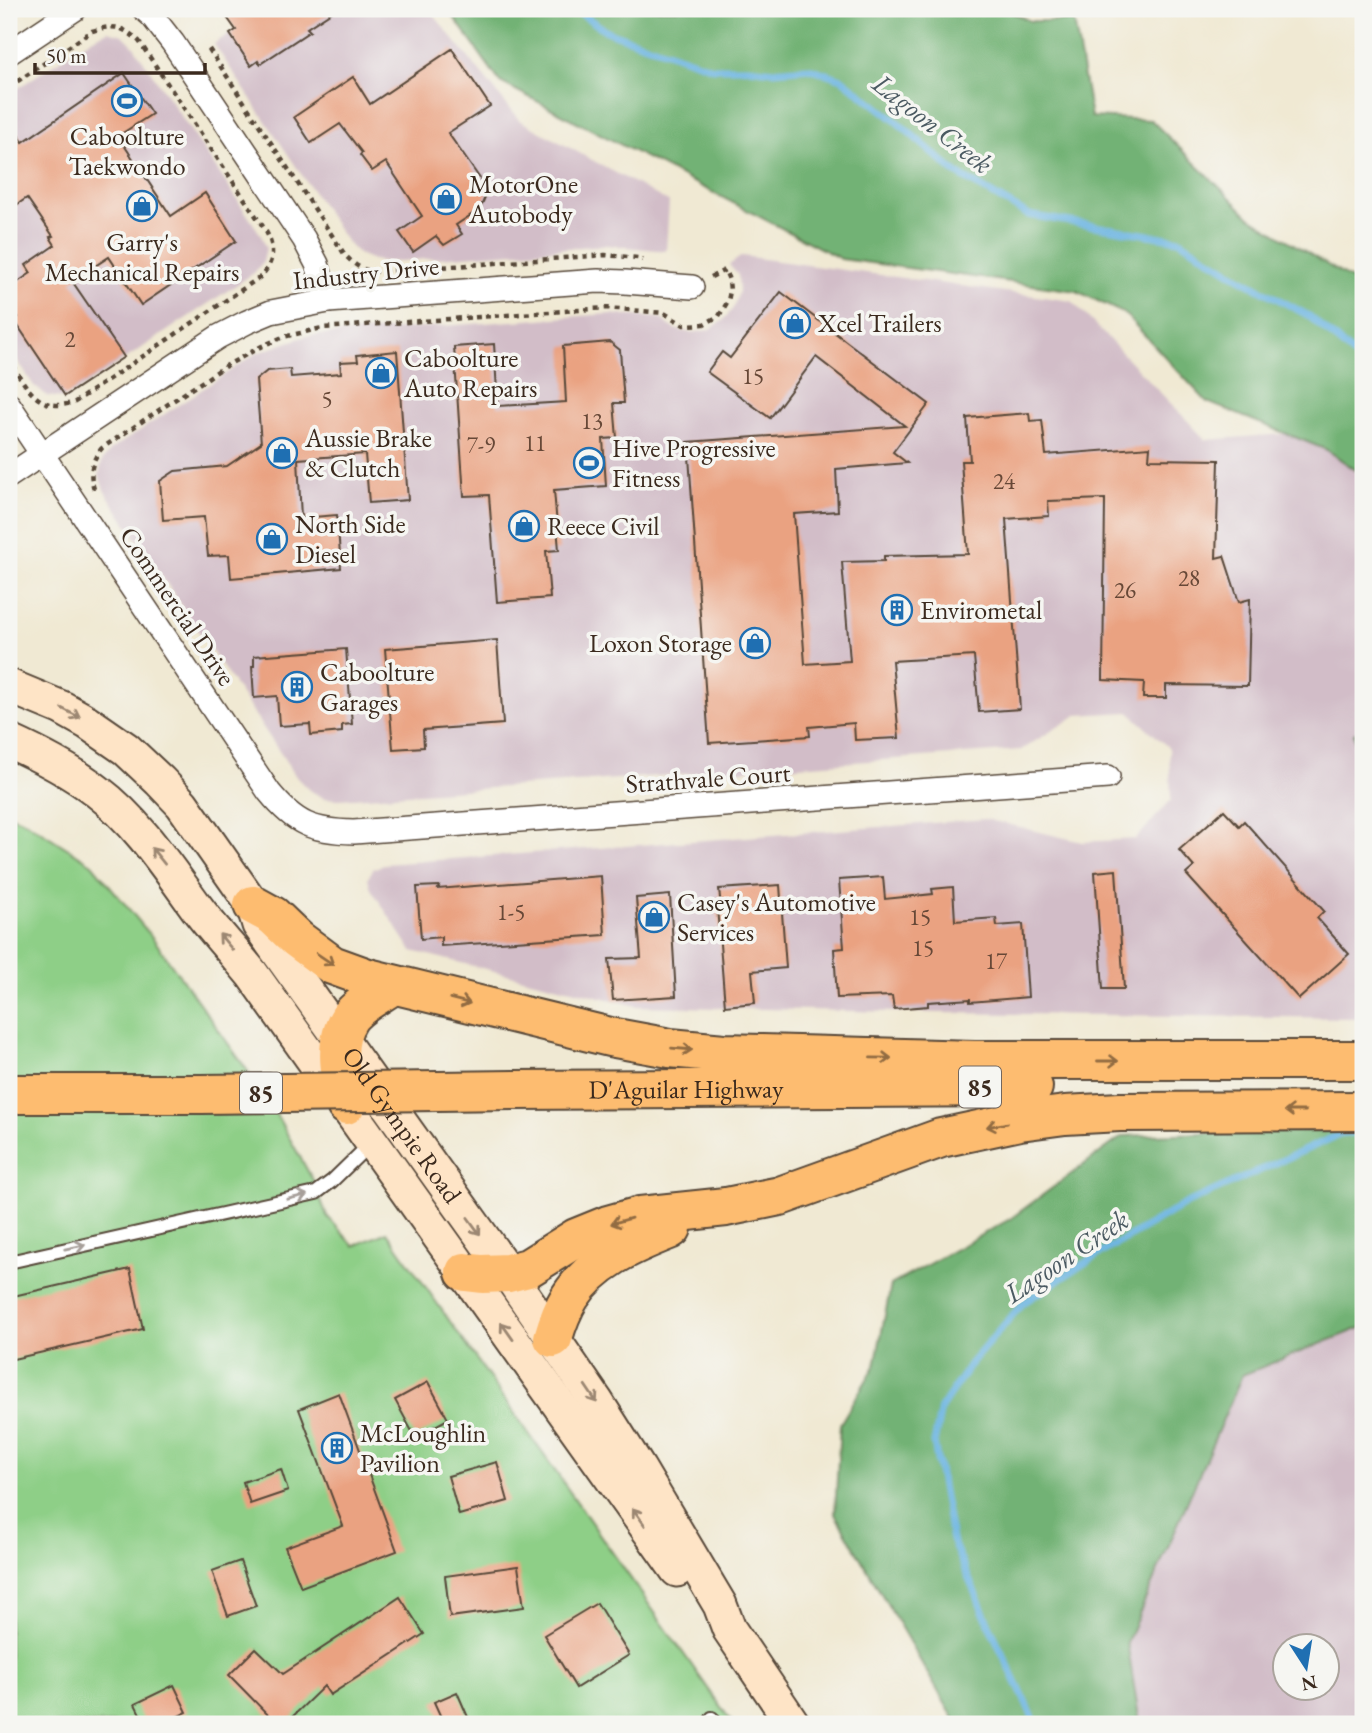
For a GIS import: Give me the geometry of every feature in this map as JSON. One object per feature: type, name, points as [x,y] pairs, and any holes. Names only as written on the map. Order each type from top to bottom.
[{"type":"highway","points":[[253,905],[273,916],[332,965],[393,985],[610,1037],[670,1048],[724,1053],[975,1060],[1144,1086],[1363,1111]]},
{"type":"highway","points":[[346,1105],[340,1071],[341,1039],[349,1018],[366,1002],[393,985]]},
{"type":"highway","points":[[465,1272],[508,1273],[528,1268],[576,1238],[608,1225],[640,1216],[726,1207],[780,1196],[941,1138],[983,1128],[1065,1115],[1144,1086],[1363,1060]]},
{"type":"highway","name":"D'Aguilar Highway","points":[[9,1094],[1363,1086]]},
{"type":"highway","points":[[553,1338],[570,1296],[584,1279],[624,1248],[669,1230],[688,1212]]},
{"type":"main road","name":"Old Gympie Road","points":[[9,686],[62,708],[87,722],[126,749],[182,804],[253,905],[260,925],[553,1338],[639,1469],[720,1605],[729,1629],[793,1724]]},
{"type":"main road","name":"Old Gympie Road","points":[[9,741],[71,772],[99,792],[127,818],[173,874],[199,911],[252,974],[707,1612],[729,1629]]},
{"type":"street","points":[[9,53],[75,9]]},
{"type":"street","points":[[144,9],[173,43],[304,239],[317,264],[328,300]]},
{"type":"street","name":"Industry Drive","points":[[9,475],[218,337],[271,312],[328,300],[598,281],[692,287]]},
{"type":"street","name":"Commercial Drive","points":[[9,405],[269,792],[281,807],[312,827]]},
{"type":"street","name":"Strathvale Court","points":[[312,827],[332,831],[368,831],[1108,777]]},
{"type":"lane","points":[[9,1262],[316,1193],[373,1142]]},
{"type":"lane","points":[[152,1219],[170,1227]]},
{"type":"lane","points":[[102,1241],[109,1227]]},
{"type":"path","points":[[9,87],[92,31],[116,26],[126,31],[139,41],[257,217],[271,239],[273,251],[267,270],[259,278],[75,402],[53,406],[39,400],[9,360]]},
{"type":"path","points":[[209,49],[345,255],[363,270],[374,272],[605,255],[638,258],[649,264]]},
{"type":"path","points":[[94,490],[91,466],[102,448],[224,367],[262,345],[283,337],[322,328],[607,308],[664,313],[684,325],[704,324],[719,316],[728,302],[730,291],[725,270],[692,287]]},
{"type":"shaded area","points":[[266,9],[429,9],[519,120],[669,202],[666,251],[607,245],[388,262],[358,254],[346,241],[214,44]]},
{"type":"shaded area","points":[[108,31],[123,35],[133,45],[261,235],[266,248],[263,262],[254,273],[73,394],[62,398],[47,396],[34,386],[9,348],[9,94],[93,38]]},
{"type":"shaded area","points":[[742,256],[1072,301],[1206,440],[1324,431],[1363,482],[1363,1005],[1358,1018],[637,1006],[412,951],[371,889],[368,878],[373,869],[384,864],[986,819],[1082,842],[1136,839],[1171,800],[1169,748],[1129,712],[1077,715],[1021,750],[324,798],[309,790],[297,778],[104,490],[99,475],[102,461],[112,449],[257,353],[306,336],[608,314],[660,318],[674,329],[691,333],[708,330],[723,321],[734,307],[739,291],[738,275],[729,265]]},
{"type":"shaded area","points":[[1363,1327],[1363,1724],[1140,1724],[1127,1642],[1242,1375]]},
{"type":"green space","points":[[448,9],[1005,9],[1030,21],[1074,21],[1091,117],[1151,120],[1250,217],[1363,287],[1363,475],[1327,450],[1207,402],[1125,314],[1077,291],[841,259],[500,82]]},
{"type":"green space","points":[[1363,729],[1363,777],[1354,733]]},
{"type":"green space","points":[[9,815],[26,822],[92,864],[152,937],[267,1098],[314,1182],[327,1216],[354,1246],[387,1232],[733,1724],[9,1724]]},
{"type":"green space","points":[[1363,1130],[1363,1327],[1242,1375],[1127,1642],[1140,1724],[957,1724],[835,1514],[840,1424],[875,1366],[891,1285],[1010,1219],[1123,1136]]},
{"type":"building","points":[[221,9],[336,9],[307,28],[310,31],[260,64],[258,61],[251,66],[230,34],[236,30]]},
{"type":"building","points":[[452,49],[490,106],[448,133],[488,190],[480,209],[456,225],[462,234],[444,245],[436,236],[413,252],[399,232],[422,216],[386,162],[372,171],[340,124],[311,143],[294,117],[353,77],[370,104]]},
{"type":"building","points":[[124,73],[152,114],[118,136],[171,216],[205,193],[236,241],[141,305],[109,257],[72,281],[124,357],[65,396],[14,320],[18,317],[9,304],[9,288],[31,273],[26,265],[55,245],[50,237],[53,236],[27,198],[9,210],[9,121],[23,142]]},
{"type":"building","points":[[781,292],[929,404],[893,452],[907,463],[836,469],[838,511],[794,514],[805,664],[850,661],[842,562],[884,561],[884,556],[968,554],[961,461],[970,461],[967,418],[1029,413],[1030,421],[1042,420],[1046,455],[1150,447],[1149,459],[1219,460],[1216,558],[1224,556],[1239,602],[1250,599],[1248,686],[1166,685],[1166,698],[1143,698],[1144,682],[1103,680],[1105,499],[1048,501],[1049,516],[1006,519],[1020,709],[979,712],[974,656],[892,661],[899,738],[855,740],[854,723],[809,727],[810,736],[709,743],[688,442],[905,426],[816,357],[770,418],[707,372],[722,352],[730,358]]},
{"type":"building","points":[[610,342],[620,350],[624,403],[614,403],[617,438],[603,439],[606,486],[554,490],[559,550],[546,551],[550,598],[497,602],[489,495],[464,496],[454,347],[494,344],[498,406],[566,402],[563,346]]},
{"type":"building","points":[[397,351],[408,500],[369,503],[365,454],[298,459],[301,518],[337,515],[341,568],[231,578],[229,555],[208,556],[204,517],[163,520],[160,481],[175,471],[227,466],[261,443],[256,380],[267,371],[290,369],[291,377],[341,373],[340,362],[358,361],[357,355]]},
{"type":"building","points":[[497,640],[503,724],[423,730],[424,747],[393,749],[385,649]]},
{"type":"building","name":"Caboolture Garages","points":[[346,649],[352,724],[342,725],[342,732],[311,735],[310,724],[279,726],[277,696],[254,698],[254,656]]},
{"type":"building","points":[[1224,810],[1239,826],[1244,821],[1324,911],[1317,918],[1349,954],[1299,999],[1186,874],[1194,867],[1179,850]]},
{"type":"building","points":[[1116,870],[1124,989],[1103,989],[1095,872]]},
{"type":"building","points":[[601,876],[605,935],[441,946],[441,937],[421,939],[417,887],[439,886],[438,889]]},
{"type":"building","points":[[883,877],[885,899],[933,894],[932,889],[953,887],[955,921],[996,918],[997,926],[1023,924],[1028,997],[928,1002],[928,1006],[894,1009],[892,996],[837,998],[834,949],[844,948],[839,880]]},
{"type":"building","points":[[780,885],[786,968],[752,971],[755,1003],[725,1006],[717,907],[721,907],[719,889]]},
{"type":"building","points":[[670,895],[676,996],[613,1000],[609,959],[641,958],[636,898]]},
{"type":"building","points":[[130,1269],[143,1329],[9,1360],[9,1297]]},
{"type":"building","points":[[428,1382],[448,1419],[415,1437],[395,1400]]},
{"type":"building","points":[[339,1393],[397,1551],[301,1587],[285,1547],[343,1526],[299,1409]]},
{"type":"building","points":[[497,1462],[508,1501],[459,1515],[448,1476]]},
{"type":"building","points":[[281,1469],[288,1491],[250,1504],[243,1482]]},
{"type":"building","points":[[240,1561],[256,1606],[228,1616],[212,1571]]},
{"type":"building","points":[[518,1566],[524,1607],[450,1617],[445,1576]]},
{"type":"building","points":[[400,1597],[424,1634],[330,1695],[324,1686],[285,1724],[277,1724],[229,1675],[256,1648],[283,1674]]},
{"type":"building","points":[[597,1603],[629,1655],[576,1688],[544,1635]]},
{"type":"building","points":[[174,1685],[187,1712],[162,1724],[145,1724],[135,1704]]},
{"type":"building","points":[[457,1692],[471,1724],[444,1724],[434,1702]]},
{"type":"waterway","name":"Lagoon Creek","points":[[574,9],[608,32],[713,68],[773,71],[809,68],[842,79],[956,173],[1028,215],[1179,240],[1236,276],[1309,316],[1363,363]]},
{"type":"waterway","name":"Lagoon Creek","points":[[1036,1724],[952,1540],[934,1443],[941,1408],[971,1363],[1023,1303],[1091,1259],[1187,1203],[1343,1133],[1363,1133]]},
{"type":"place","name":"Caboolture Taekwondo","points":[[127,101]]},
{"type":"place","name":"MotorOne Autobody","points":[[446,199]]},
{"type":"place","name":"Garry's Mechanical Repairs","points":[[142,206]]},
{"type":"place","name":"Xcel Trailers","points":[[795,323]]},
{"type":"place","name":"Caboolture Auto Repairs","points":[[381,373]]},
{"type":"place","name":"Aussie Brake & Clutch","points":[[282,453]]},
{"type":"place","name":"Hive Progressive Fitness","points":[[589,463]]},
{"type":"place","name":"Reece Civil","points":[[524,526]]},
{"type":"place","name":"North Side Diesel","points":[[272,539]]},
{"type":"place","name":"Envirometal","points":[[897,610]]},
{"type":"place","name":"Loxon Storage","points":[[755,643]]},
{"type":"place","name":"Caboolture Garages","points":[[297,687]]},
{"type":"place","name":"Casey's Automotive Services","points":[[654,917]]},
{"type":"place","name":"McLoughlin Pavilion","points":[[337,1448]]}]
